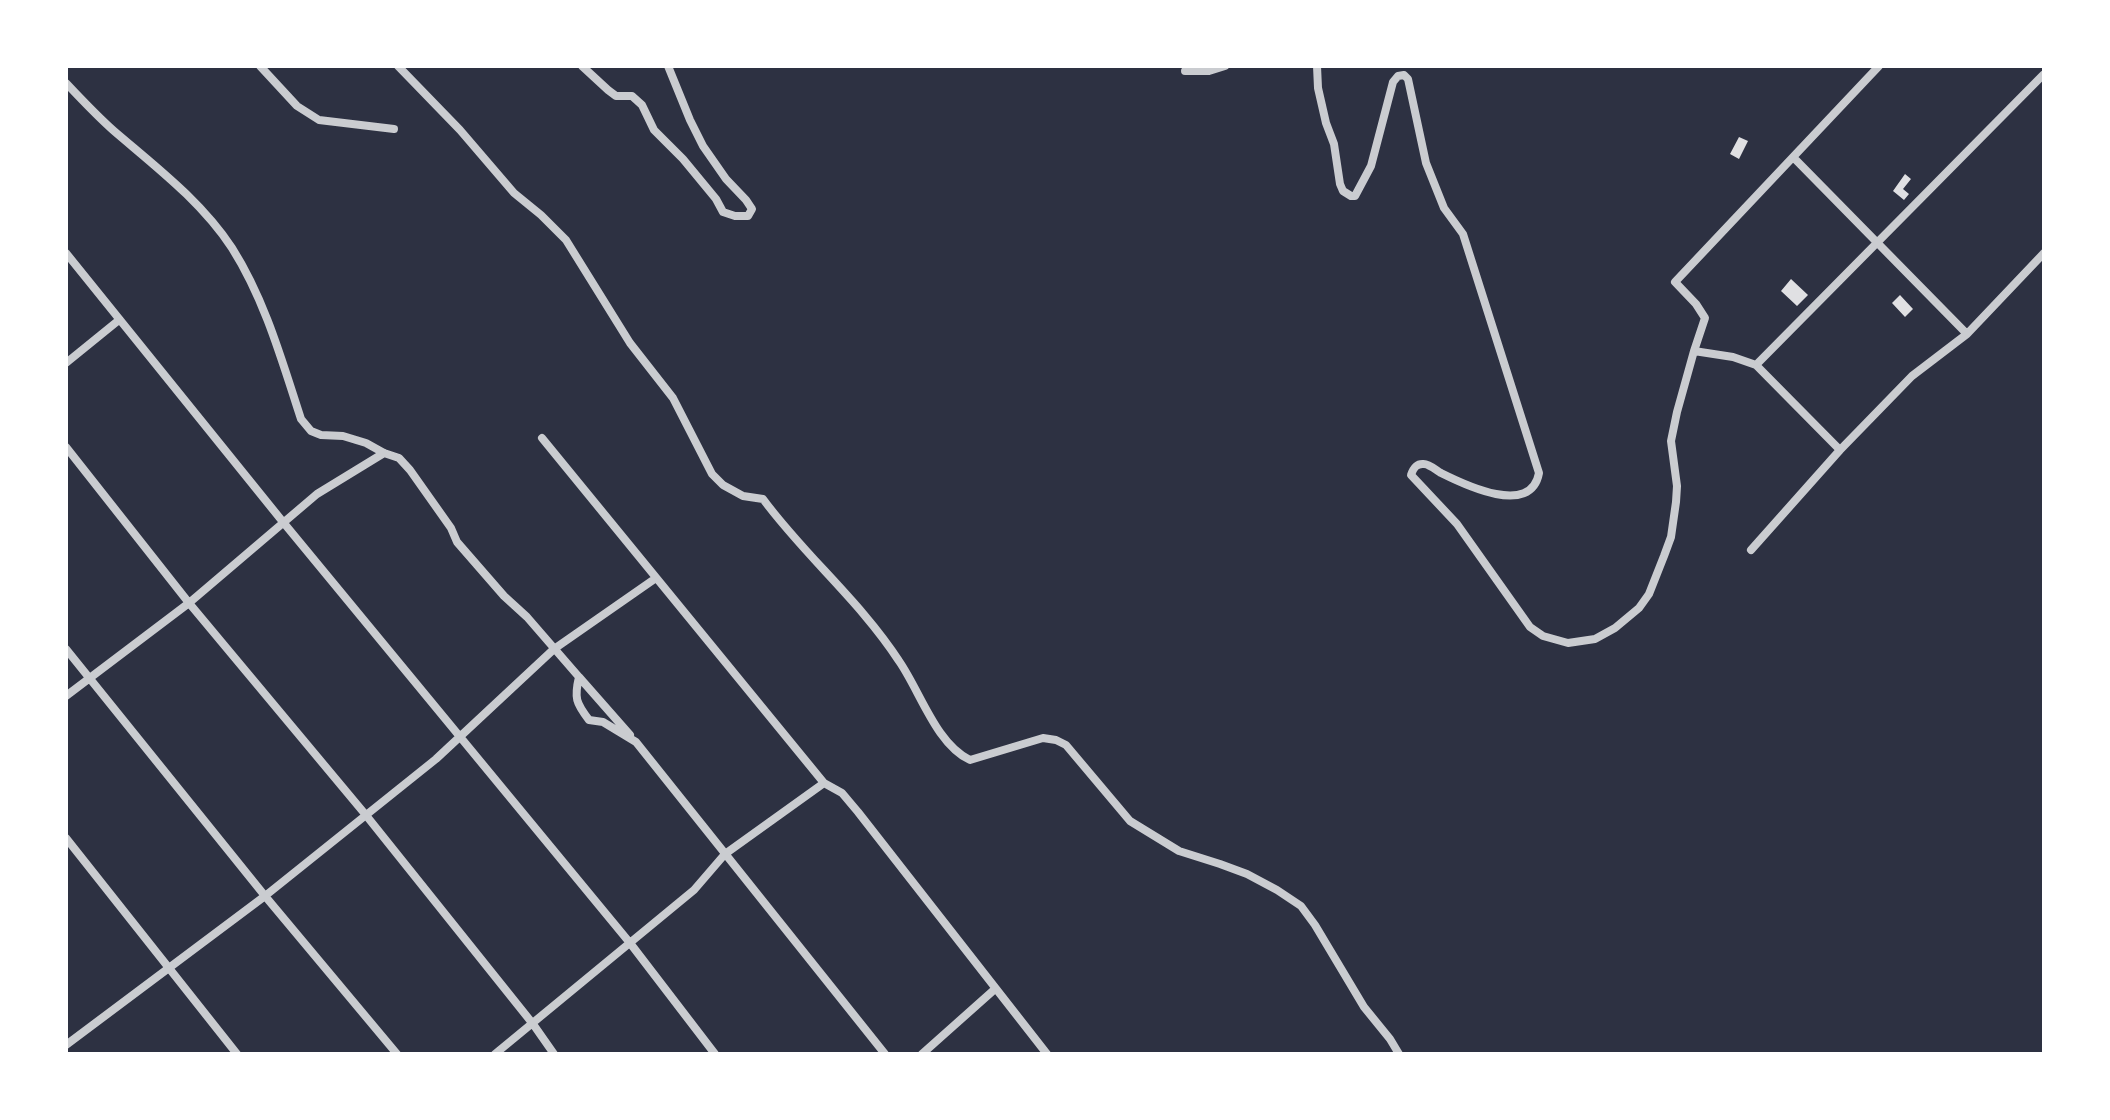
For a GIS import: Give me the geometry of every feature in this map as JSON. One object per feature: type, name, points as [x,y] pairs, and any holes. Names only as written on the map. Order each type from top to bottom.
[{"type":"street","points":[[260,66],[297,106],[319,120],[394,129]]},
{"type":"street","points":[[398,66],[460,130],[514,193],[566,240],[630,343],[673,398],[712,474],[723,485],[743,496],[763,499],[783,526],[852,599],[900,661],[947,742],[958,754],[970,760],[1043,738],[1066,745],[1130,821],[1179,851],[1247,874],[1301,906],[1364,1007],[1399,1054]]},
{"type":"street","points":[[582,66],[616,96],[632,96],[642,105],[654,130],[691,169],[723,212],[748,216],[752,209],[703,146],[668,66]]},
{"type":"street","points":[[1185,71],[1209,71],[1225,66]]},
{"type":"street","points":[[1317,66],[1318,88],[1334,144],[1340,184],[1343,191],[1351,196],[1355,196],[1371,166],[1393,82],[1398,76],[1404,75],[1408,79],[1426,163],[1444,208],[1463,234],[1539,473],[1537,481],[1524,494],[1505,496],[1487,493],[1426,464],[1413,469],[1411,475],[1457,524],[1530,627],[1543,636],[1568,643],[1604,635],[1639,608],[1649,594],[1671,537],[1677,486],[1671,441],[1705,318],[1675,282],[1879,66]]},
{"type":"street","points":[[1756,365],[2043,76],[2033,66]]},
{"type":"street","points":[[66,83],[113,130],[165,172],[231,248],[260,301],[301,419],[311,431],[366,443],[399,458],[451,528],[457,542],[636,742],[885,1054]]},
{"type":"street","points":[[1793,157],[1967,334]]},
{"type":"street","points":[[66,253],[630,943],[715,1054]]},
{"type":"street","points":[[1751,550],[1840,450],[1912,376],[1967,334],[2044,253]]},
{"type":"street","points":[[66,363],[119,320]]},
{"type":"street","points":[[1694,351],[1733,357],[1756,365],[1840,450]]},
{"type":"street","points":[[542,438],[824,783],[842,793],[858,812],[1047,1054]]},
{"type":"street","points":[[66,447],[189,603],[365,814],[554,1054]]},
{"type":"street","points":[[66,696],[189,603],[317,494],[384,453]]},
{"type":"street","points":[[67,1049],[436,759],[554,649],[656,578]]},
{"type":"street","points":[[66,649],[397,1054]]},
{"type":"street","points":[[579,677],[577,705],[589,720],[603,722],[636,742]]},
{"type":"street","points":[[495,1054],[694,890],[725,854],[824,783]]},
{"type":"street","points":[[66,838],[237,1054]]},
{"type":"street","points":[[922,1054],[995,989]]},
{"type":"building","points":[[1739,137],[1748,141],[1739,159],[1730,154]]},
{"type":"building","points":[[1905,174],[1911,179],[1903,189],[1909,194],[1904,200],[1893,191]]},
{"type":"building","points":[[1791,279],[1808,295],[1797,306],[1781,291]]},
{"type":"building","points":[[1900,295],[1913,309],[1905,317],[1892,303]]}]
